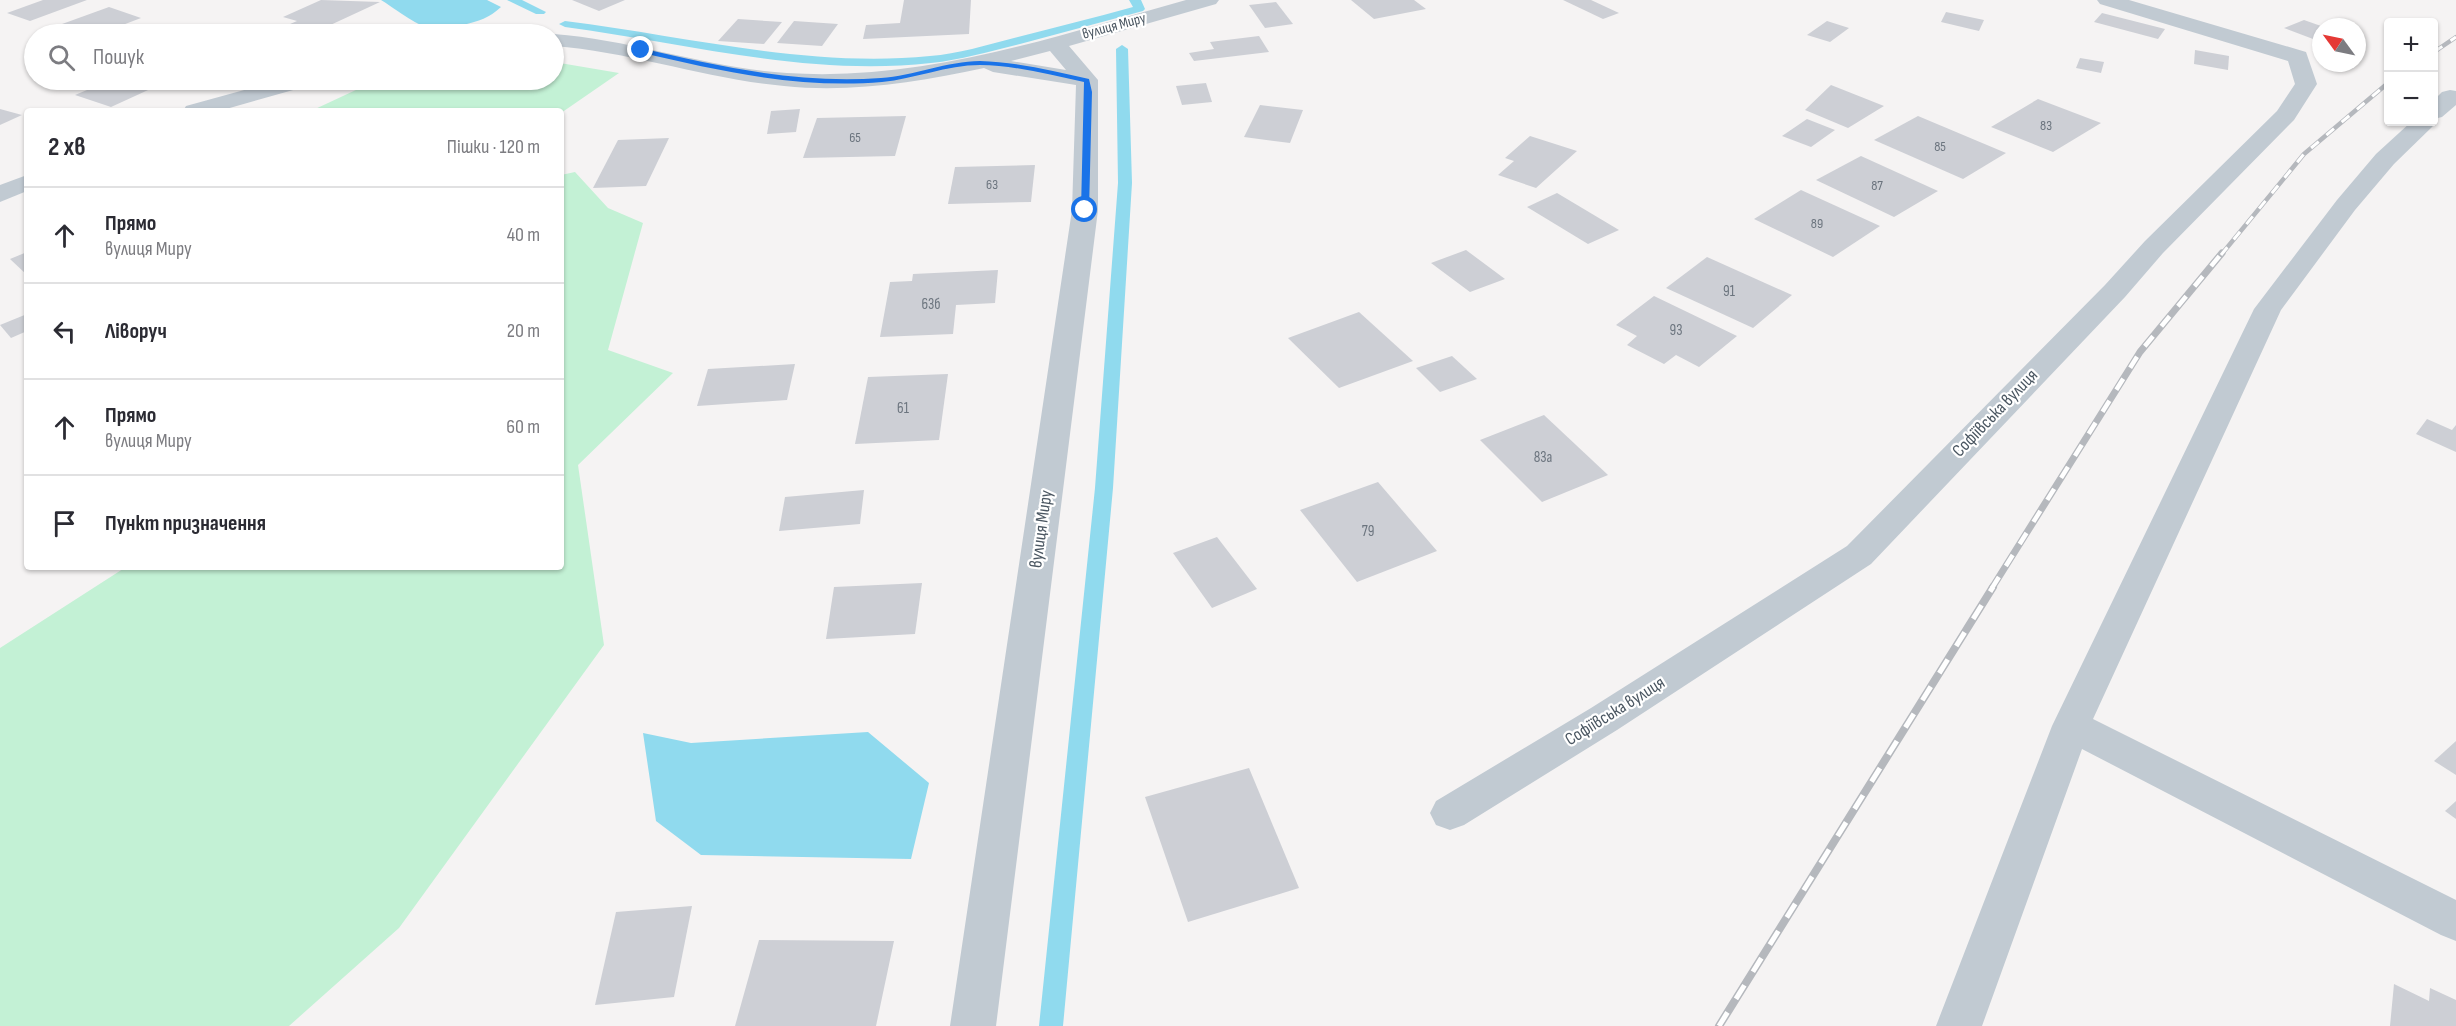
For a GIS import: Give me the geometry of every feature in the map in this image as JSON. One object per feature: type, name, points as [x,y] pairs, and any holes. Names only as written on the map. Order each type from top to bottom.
[{"type":"street","name":"вулиця Миру","points":[[564,40],[641,50],[719,69],[786,80],[882,80],[980,63],[1209,0]]},
{"type":"street","name":"Софіївська вулиця","points":[[1450,813],[1604,719],[1859,555],[2115,291],[2154,247],[2286,115],[2306,84],[2298,57],[2107,0]]},
{"type":"street","name":"вулиця Миру","points":[[973,1026],[1085,210],[1087,80],[1053,43]]},
{"type":"street","points":[[980,63],[1087,80]]},
{"type":"street","points":[[205,108],[268,90]]},
{"type":"street","points":[[1959,1026],[2071,726],[2268,309],[2352,197],[2385,159],[2420,126]]},
{"type":"street","points":[[0,195],[24,183]]},
{"type":"street","points":[[2071,726],[2456,921]]},
{"type":"green space","points":[[564,64],[619,73],[564,111],[564,108],[317,108],[356,90],[564,90]]},
{"type":"green space","points":[[575,172],[608,208],[643,223],[608,350],[673,373],[578,465],[604,645],[399,928],[289,1026],[0,1026],[0,648],[121,570],[564,570],[564,174]]},
{"type":"water","points":[[381,0],[487,0],[501,7],[492,14],[466,24],[419,24]]},
{"type":"water","points":[[868,732],[929,783],[911,859],[701,855],[656,821],[643,733],[691,743]]},
{"type":"building","points":[[43,0],[87,0],[30,21],[7,13]]},
{"type":"building","points":[[321,0],[380,2],[333,24],[290,24],[297,21],[283,17]]},
{"type":"building","points":[[572,0],[625,0],[599,11]]},
{"type":"building","points":[[904,0],[971,0],[969,34],[863,39],[866,25],[900,23]]},
{"type":"building","points":[[1351,0],[1414,0],[1426,9],[1374,19]]},
{"type":"building","points":[[1563,0],[1591,0],[1619,13],[1603,19]]},
{"type":"building","points":[[1276,2],[1293,24],[1265,28],[1249,5]]},
{"type":"building","points":[[109,7],[141,18],[125,24],[62,24]]},
{"type":"building","points":[[1946,12],[1984,20],[1979,31],[1941,22]]},
{"type":"building","points":[[2102,13],[2165,29],[2158,39],[2094,22]]},
{"type":"building","points":[[738,19],[782,22],[764,44],[718,41]]},
{"type":"building","points":[[2304,20],[2312,23],[2312,39],[2284,28]]},
{"type":"building","points":[[794,21],[838,24],[822,46],[777,43]]},
{"type":"building","points":[[1827,21],[1849,28],[1830,42],[1807,35]]},
{"type":"building","points":[[1259,36],[1269,52],[1194,61],[1189,53],[1214,49],[1210,42]]},
{"type":"building","points":[[2195,50],[2229,56],[2228,70],[2194,64]]},
{"type":"building","points":[[2080,58],[2104,62],[2101,73],[2076,68]]},
{"type":"building","points":[[1206,83],[1212,102],[1182,105],[1176,86]]},
{"type":"building","points":[[1831,85],[1884,106],[1848,128],[1805,110]]},
{"type":"building","points":[[87,90],[148,90],[111,107],[75,95]]},
{"type":"building","points":[[2038,99],[2101,123],[2053,152],[1991,127]]},
{"type":"building","points":[[1260,105],[1303,110],[1290,143],[1244,137]]},
{"type":"building","points":[[0,109],[22,115],[0,125]]},
{"type":"building","points":[[800,109],[796,132],[767,134],[771,111]]},
{"type":"building","points":[[906,116],[895,156],[803,158],[817,118]]},
{"type":"building","points":[[1918,116],[2006,153],[1963,179],[1874,140]]},
{"type":"building","points":[[1807,119],[1835,130],[1811,147],[1782,136]]},
{"type":"building","points":[[1530,136],[1577,151],[1536,188],[1498,175],[1514,161],[1505,158]]},
{"type":"building","points":[[669,138],[646,186],[593,188],[618,140]]},
{"type":"building","points":[[1861,156],[1938,191],[1894,217],[1816,180]]},
{"type":"building","points":[[1035,165],[1031,202],[948,204],[955,167]]},
{"type":"building","points":[[1801,190],[1880,226],[1833,257],[1754,219]]},
{"type":"building","points":[[1557,193],[1619,230],[1588,244],[1527,207]]},
{"type":"building","points":[[1466,250],[1505,279],[1470,292],[1431,263]]},
{"type":"building","points":[[24,253],[24,272],[10,259]]},
{"type":"building","points":[[1707,257],[1792,295],[1753,328],[1666,288]]},
{"type":"building","points":[[998,270],[995,303],[956,305],[953,334],[880,337],[890,282],[912,281],[913,274]]},
{"type":"building","points":[[1654,296],[1737,336],[1699,367],[1676,355],[1664,364],[1627,345],[1637,336],[1616,325]]},
{"type":"building","points":[[1359,312],[1413,361],[1339,388],[1288,338]]},
{"type":"building","points":[[24,315],[24,332],[11,338],[0,325]]},
{"type":"building","points":[[1452,356],[1477,379],[1440,392],[1416,368]]},
{"type":"building","points":[[795,364],[787,400],[697,406],[708,369]]},
{"type":"building","points":[[948,374],[939,440],[855,444],[868,377]]},
{"type":"building","points":[[1544,415],[1608,475],[1542,502],[1480,440]]},
{"type":"building","points":[[2427,419],[2452,430],[2456,425],[2456,452],[2416,434]]},
{"type":"building","points":[[1378,482],[1437,551],[1357,582],[1300,510]]},
{"type":"building","points":[[864,490],[860,524],[779,531],[785,497]]},
{"type":"building","points":[[1217,537],[1257,589],[1212,608],[1173,553]]},
{"type":"building","points":[[922,583],[915,634],[826,639],[834,587]]},
{"type":"building","points":[[2456,741],[2456,775],[2434,761]]},
{"type":"building","points":[[1249,768],[1299,888],[1188,922],[1145,797]]},
{"type":"building","points":[[2456,801],[2456,819],[2445,811]]},
{"type":"building","points":[[692,906],[674,997],[595,1005],[616,912]]},
{"type":"building","points":[[759,940],[894,941],[876,1026],[735,1026]]},
{"type":"building","points":[[2394,984],[2429,1001],[2430,988],[2456,1000],[2456,1026],[2390,1026]]},
{"type":"waterway","points":[[513,0],[540,12]]},
{"type":"waterway","points":[[565,24],[628,32],[734,51],[838,62],[930,60],[966,54],[1139,9],[1135,0]]},
{"type":"waterway","points":[[1051,1026],[1104,488],[1125,183],[1122,49]]},
{"type":"railway","points":[[2438,49],[2456,37]]},
{"type":"railway","points":[[2221,255],[2304,154],[2384,86]]},
{"type":"railway","points":[[1992,588],[2140,352],[2222,253]]},
{"type":"railway","points":[[1719,1026],[1993,587]]},
{"type":"route","points":[[641,50],[719,69],[786,80],[882,80],[980,63],[1087,80],[1085,210]]}]
